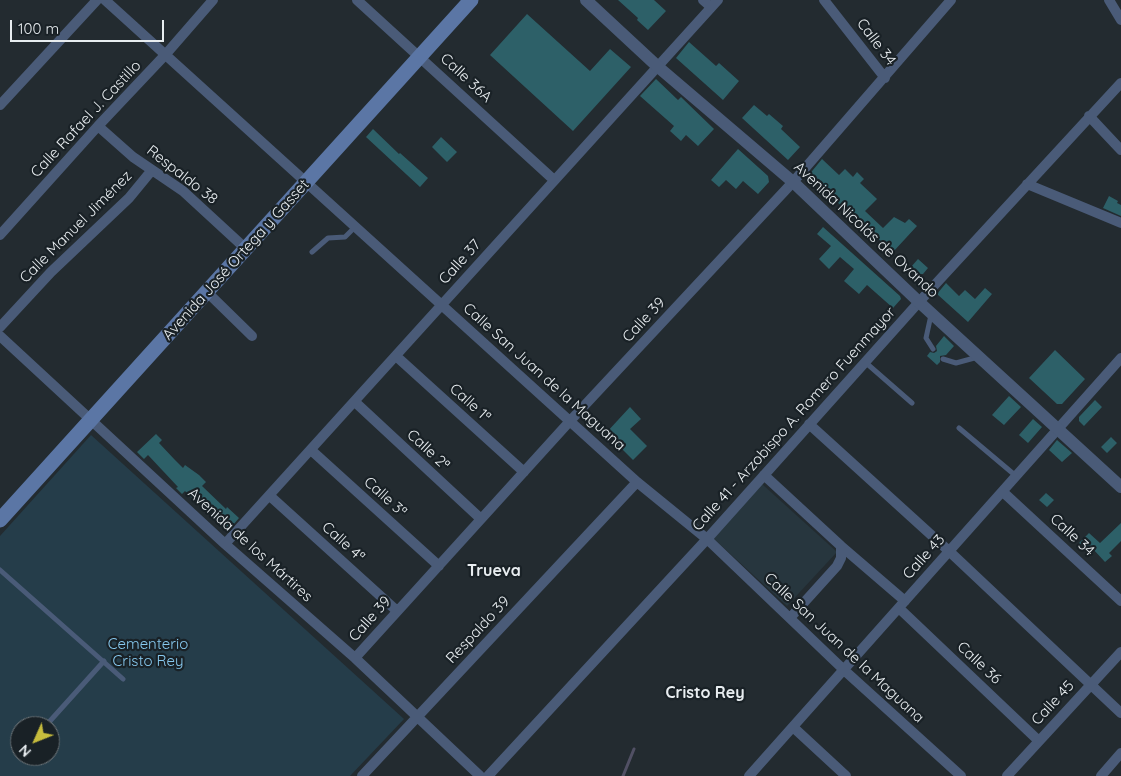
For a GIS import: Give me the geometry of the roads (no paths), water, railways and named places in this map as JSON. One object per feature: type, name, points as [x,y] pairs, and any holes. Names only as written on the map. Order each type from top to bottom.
[{"type":"main road","name":"Avenida José Ortega y Gasset","points":[[0,520],[471,0]]},
{"type":"street","points":[[0,105],[97,0]]},
{"type":"street","name":"Calle San Juan de la Maguana","points":[[105,0],[637,482],[707,539],[844,670],[961,776]]},
{"type":"street","name":"Calle Rafael J. Castillo","points":[[0,235],[213,0]]},
{"type":"street","name":"Calle 36A","points":[[357,0],[554,180]]},
{"type":"street","name":"Avenida Nicolás de Ovando","points":[[586,0],[657,66],[793,182],[919,302],[1121,487]]},
{"type":"street","name":"Calle 34","points":[[824,0],[884,78]]},
{"type":"street","name":"Calle 39","points":[[355,658],[570,421],[793,182],[951,0]]},
{"type":"street","points":[[1109,0],[1121,20]]},
{"type":"street","name":"Calle 37","points":[[225,544],[657,66],[711,2]]},
{"type":"street","name":"Calle 41 - Arzobispo A. Romero Fuenmayor","points":[[495,774],[919,302],[1121,82]]},
{"type":"street","points":[[1089,116],[1121,150]]},
{"type":"street","name":"Respaldo 38","points":[[98,126],[134,157],[183,191],[246,249]]},
{"type":"street","name":"Calle Manuel Jiménez","points":[[0,327],[51,272],[108,220],[152,170]]},
{"type":"street","points":[[1027,184],[1121,223]]},
{"type":"street","points":[[207,292],[252,336]]},
{"type":"street","name":"Avenida de los Mártires","points":[[0,336],[225,544],[355,658],[480,776]]},
{"type":"street","name":"Calle 1ª","points":[[396,356],[524,472]]},
{"type":"street","name":"Calle 43","points":[[749,776],[1121,358]]},
{"type":"street","name":"Calle 2ª","points":[[355,402],[481,519]]},
{"type":"street","points":[[809,424],[950,552],[1121,713]]},
{"type":"street","name":"Calle 3ª","points":[[311,450],[438,566]]},
{"type":"street","name":"Calle 36","points":[[764,476],[841,546],[1039,741]]},
{"type":"street","name":"Respaldo 39","points":[[362,776],[637,482]]},
{"type":"street","name":"Calle 34","points":[[1003,492],[1121,601]]},
{"type":"street","name":"Calle 4ª","points":[[270,496],[397,611]]},
{"type":"street","points":[[790,618],[837,566],[841,558],[841,546]]},
{"type":"street","name":"Calle 45","points":[[1007,776],[1121,652]]},
{"type":"street","points":[[793,727],[846,776]]},
{"type":"street","points":[[1100,776],[1121,753]]},
{"type":"lane","points":[[312,252],[328,238],[345,238],[356,226]]},
{"type":"lane","points":[[932,313],[926,338],[933,349]]},
{"type":"lane","points":[[943,359],[956,363],[978,356]]},
{"type":"lane","points":[[865,362],[912,403]]},
{"type":"lane","points":[[959,428],[1017,476]]},
{"type":"lane","points":[[0,570],[123,679]]},
{"type":"lane","points":[[54,716],[104,661]]},
{"type":"waterway","points":[[623,776],[634,749]]},
{"type":"district","name":"Trueva","points":[[494,571]]},
{"type":"district","name":"Cristo Rey","points":[[705,693]]},
{"type":"park label","name":"Cementerio Cristo Rey","points":[[148,652]]}]
